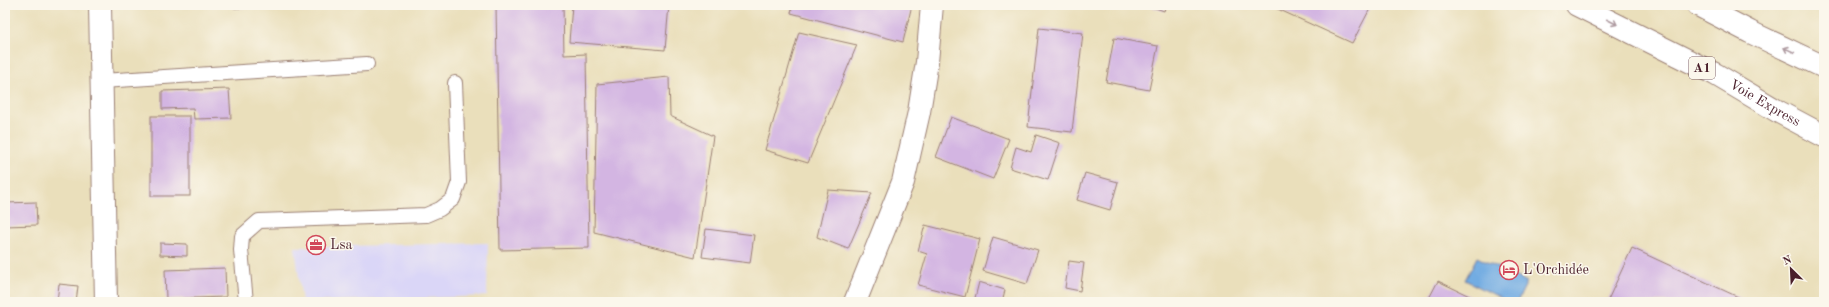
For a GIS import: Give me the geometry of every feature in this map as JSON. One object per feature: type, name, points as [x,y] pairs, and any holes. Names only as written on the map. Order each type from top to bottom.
[{"type":"main road","points":[[100,5],[106,302]]},
{"type":"main road","points":[[855,302],[903,182],[919,112],[927,62],[932,5]]},
{"type":"main road","name":"Voie Express","points":[[1577,5],[1715,74],[1779,112],[1824,136]]},
{"type":"main road","points":[[1698,5],[1750,32],[1824,67]]},
{"type":"lane","points":[[102,81],[367,64]]},
{"type":"lane","points":[[246,302],[241,250],[242,236],[259,221],[426,215],[440,210],[453,199],[459,182],[455,83]]},
{"type":"shaded area","points":[[488,243],[487,296],[302,302],[295,247]]},
{"type":"water","points":[[1477,257],[1527,282],[1517,302],[1509,302],[1465,280]]},
{"type":"building","points":[[234,5],[277,5],[277,7],[234,8]]},
{"type":"building","points":[[496,5],[563,5],[564,55],[586,54],[589,248],[500,250]]},
{"type":"building","points":[[572,5],[669,5],[665,50],[569,42]]},
{"type":"building","points":[[793,5],[912,5],[903,42],[791,13]]},
{"type":"building","points":[[1147,5],[1166,5],[1164,11]]},
{"type":"building","points":[[1269,5],[1372,5],[1352,43]]},
{"type":"building","points":[[1039,28],[1083,33],[1072,132],[1028,127]]},
{"type":"building","points":[[799,32],[857,45],[808,163],[765,150]]},
{"type":"building","points":[[1114,38],[1158,46],[1149,90],[1106,82]]},
{"type":"building","points":[[669,77],[670,116],[713,136],[695,257],[594,232],[597,84]]},
{"type":"building","points":[[229,89],[231,118],[194,119],[193,108],[162,109],[162,91]]},
{"type":"building","points":[[151,116],[190,116],[190,196],[151,196]]},
{"type":"building","points":[[951,117],[1009,139],[993,179],[936,157]]},
{"type":"building","points":[[1036,135],[1060,143],[1048,180],[1010,168],[1016,147],[1031,152]]},
{"type":"building","points":[[1085,173],[1118,182],[1110,210],[1077,200]]},
{"type":"building","points":[[828,190],[872,193],[848,249],[817,237]]},
{"type":"building","points":[[36,202],[37,225],[5,226],[5,203]]},
{"type":"building","points":[[925,225],[980,239],[965,297],[918,285],[927,254],[918,251]]},
{"type":"building","points":[[706,229],[754,235],[750,263],[702,257]]},
{"type":"building","points":[[993,237],[1038,250],[1027,284],[983,271]]},
{"type":"building","points":[[160,243],[187,244],[187,256],[160,255]]},
{"type":"building","points":[[1632,248],[1749,302],[1607,302]]},
{"type":"building","points":[[1069,261],[1084,263],[1080,291],[1065,288]]},
{"type":"building","points":[[225,268],[226,297],[166,299],[165,270]]},
{"type":"building","points":[[1438,281],[1482,302],[1427,302]]},
{"type":"building","points":[[979,282],[1005,290],[1002,302],[974,302]]},
{"type":"building","points":[[59,284],[78,286],[76,302],[57,302]]},
{"type":"place","name":"Lsa","points":[[316,245]]},
{"type":"place","name":"L'Orchidée","points":[[1509,270]]}]
